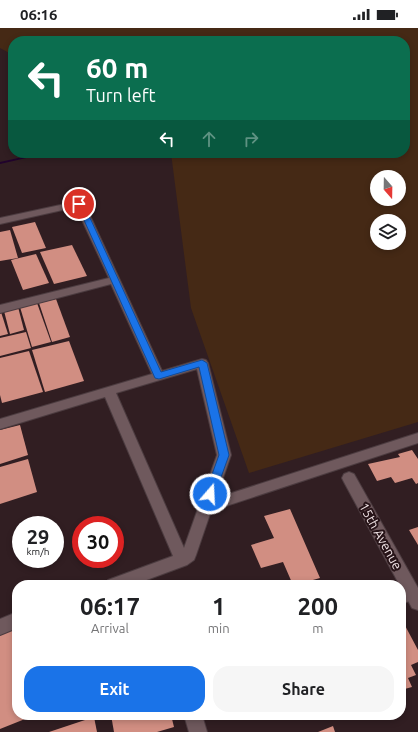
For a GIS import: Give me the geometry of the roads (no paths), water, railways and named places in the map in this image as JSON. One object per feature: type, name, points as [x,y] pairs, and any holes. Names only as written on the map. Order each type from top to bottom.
[{"type":"street","points":[[0,221],[79,204],[159,376]]},
{"type":"street","points":[[0,309],[115,280]]},
{"type":"street","points":[[0,424],[202,363],[224,455],[190,555],[182,560],[127,580]]},
{"type":"street","points":[[108,391],[182,560]]},
{"type":"street","points":[[206,507],[418,438]]},
{"type":"street","name":"15th Avenue","points":[[349,478],[401,580]]},
{"type":"street","name":"15th Avenue","points":[[406,589],[411,599]]},
{"type":"street","points":[[0,627],[12,622]]},
{"type":"street","points":[[194,720],[198,732]]},
{"type":"waterway","points":[[0,163],[23,158]]}]
